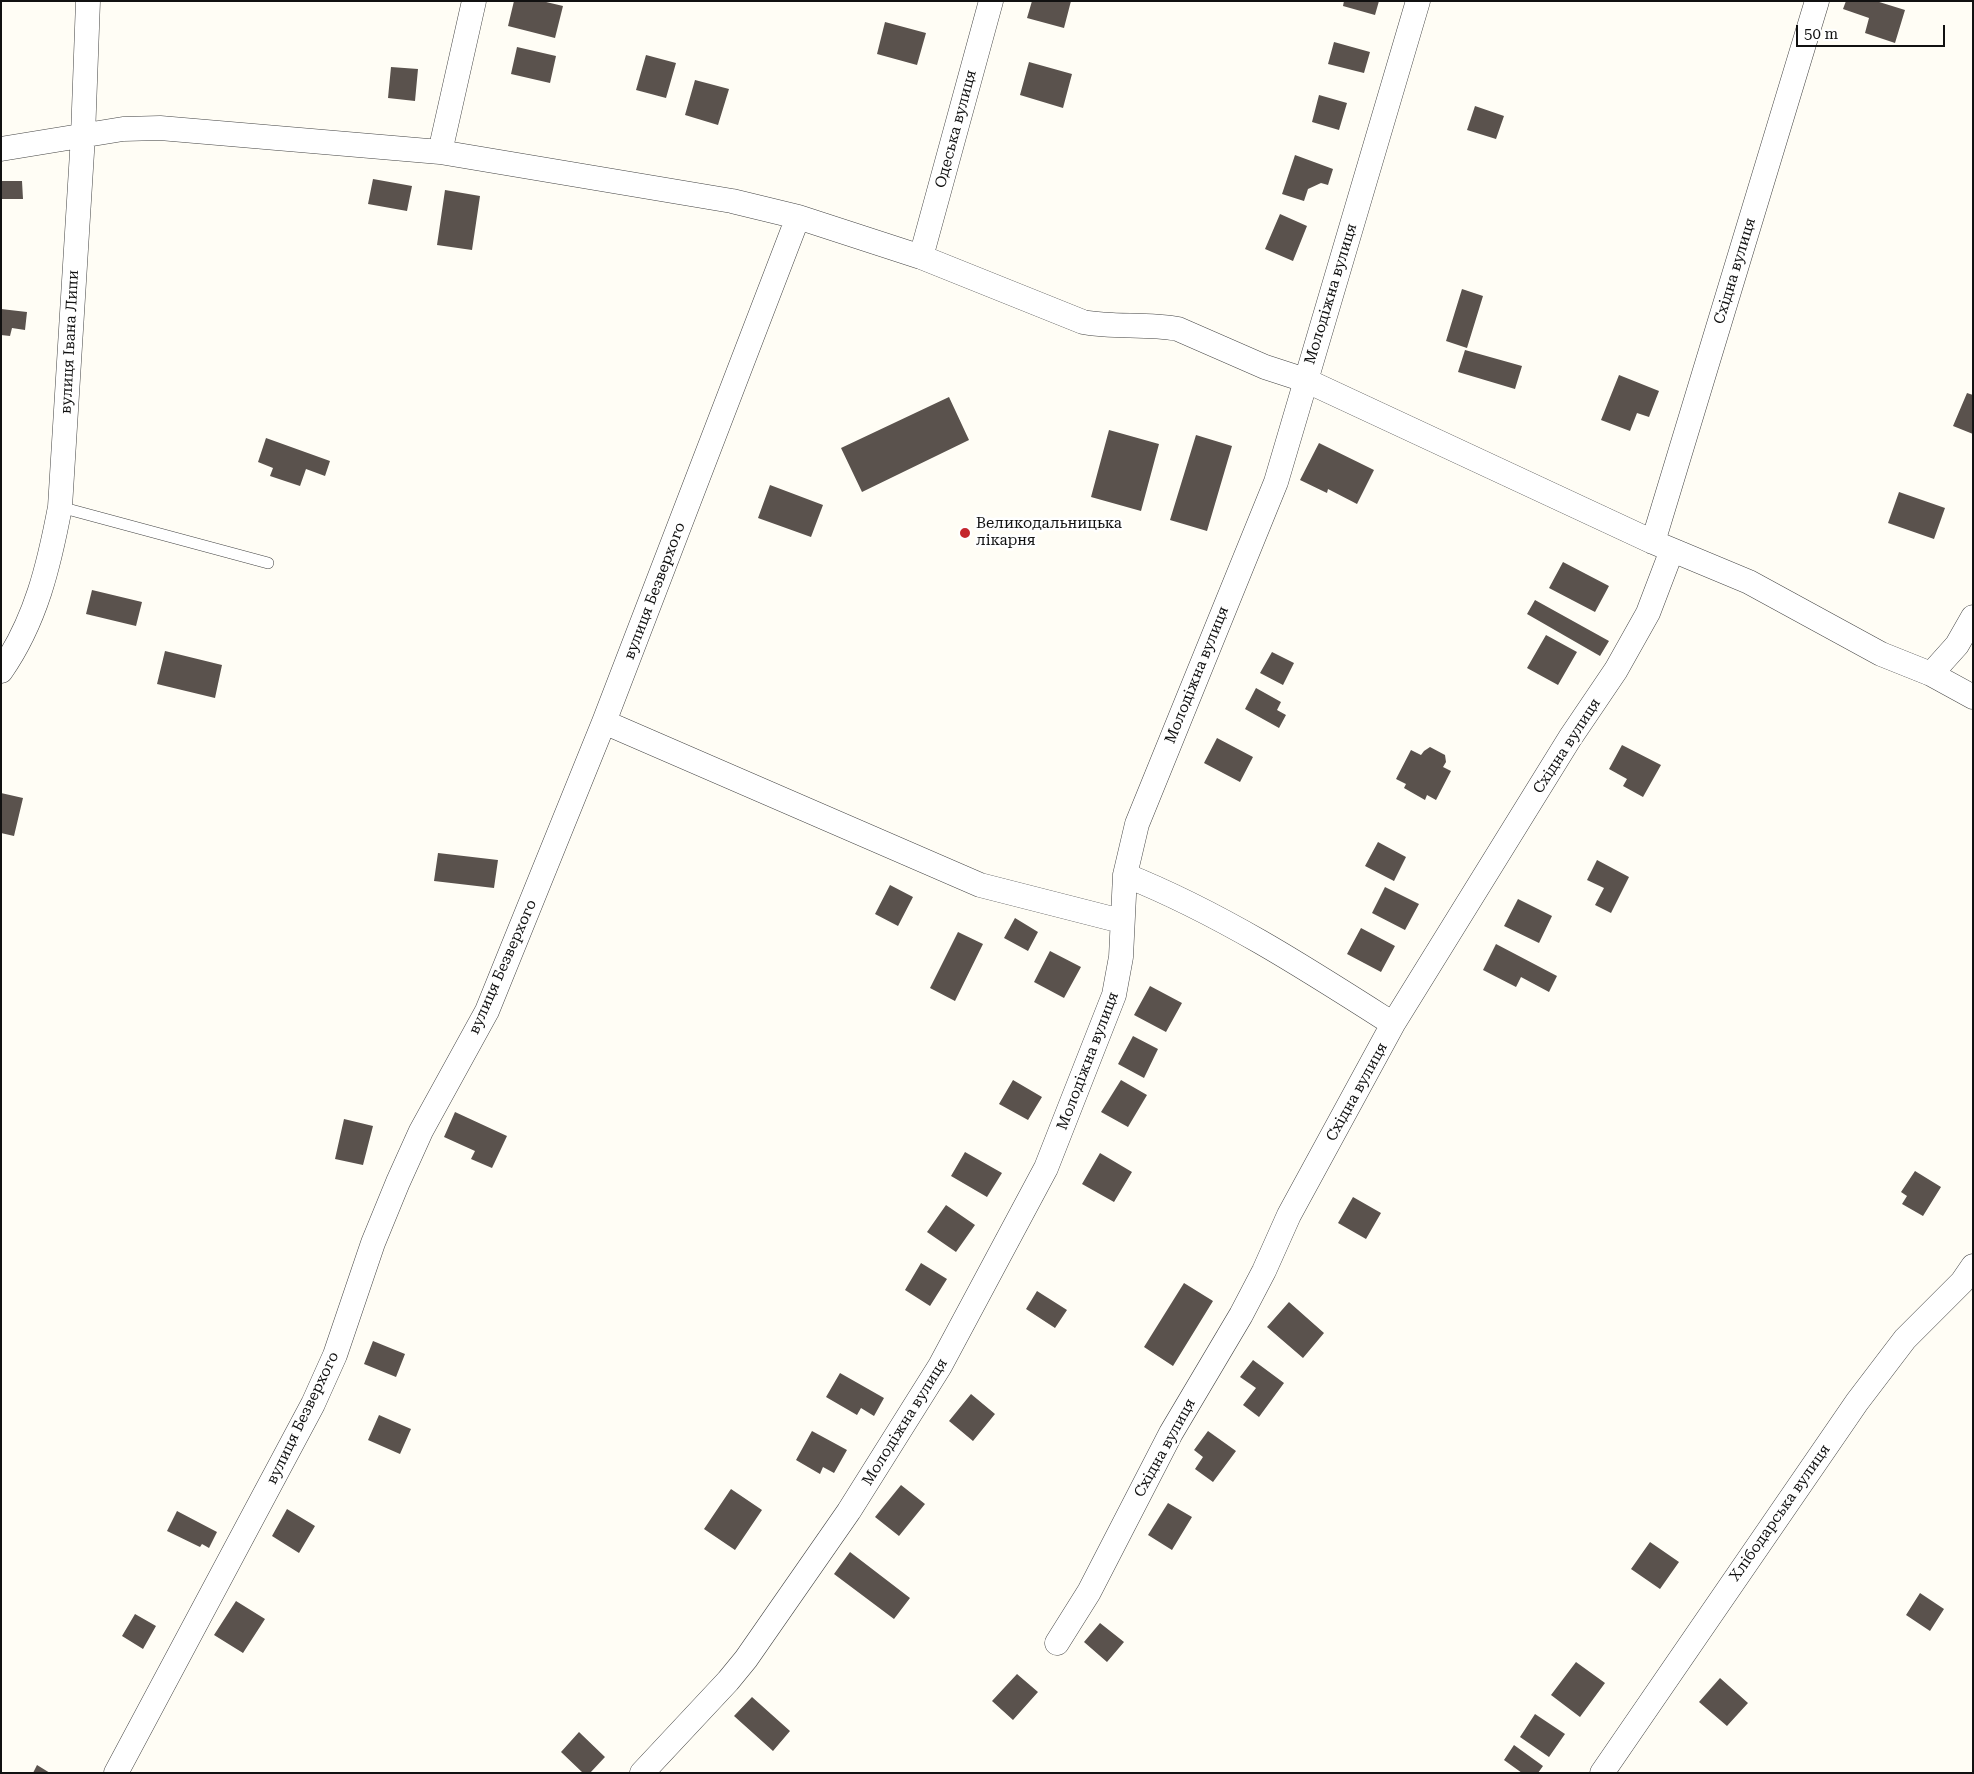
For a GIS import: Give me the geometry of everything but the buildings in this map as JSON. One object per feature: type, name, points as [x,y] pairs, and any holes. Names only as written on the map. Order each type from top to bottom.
[{"type":"street","name":"вулиця Івана Липи","points":[[1,671],[34,612],[49,562],[60,507],[83,136],[88,1]]},
{"type":"street","points":[[440,152],[474,1]]},
{"type":"street","name":"Одеська вулиця","points":[[921,257],[992,1]]},
{"type":"street","name":"Молодіжна вулиця","points":[[642,1773],[728,1681],[746,1659],[849,1511],[945,1358],[1055,1149],[1114,995],[1120,957],[1125,874],[1137,824],[1276,482],[1418,1]]},
{"type":"street","name":"Східна вулиця","points":[[1057,1643],[1089,1592],[1171,1433],[1241,1315],[1264,1271],[1289,1215],[1393,1024],[1570,738],[1616,670],[1648,613],[1662,546],[1817,1]]},
{"type":"street","points":[[1,148],[123,129],[160,128],[440,152],[732,201],[798,217],[921,257],[1082,322],[1104,326],[1162,326],[1178,329],[1265,367],[1306,380],[1662,546],[1750,582],[1881,654],[1931,674],[1973,697]]},
{"type":"street","name":"вулиця Безверхого","points":[[116,1773],[300,1431],[325,1379],[373,1243],[420,1131],[487,1011],[604,722],[798,217]]},
{"type":"street","points":[[1931,674],[1958,645],[1973,617]]},
{"type":"street","points":[[604,722],[980,885],[1121,921]]},
{"type":"street","points":[[1125,874],[1201,909],[1316,975],[1393,1024]]},
{"type":"street","name":"Хлібодарська вулиця","points":[[1602,1773],[1867,1389],[1905,1340],[1962,1282],[1973,1266]]},
{"type":"lane","points":[[60,507],[268,563]]},
{"type":"place","name":"Великодальницька лікарня","points":[[965,533]]}]
